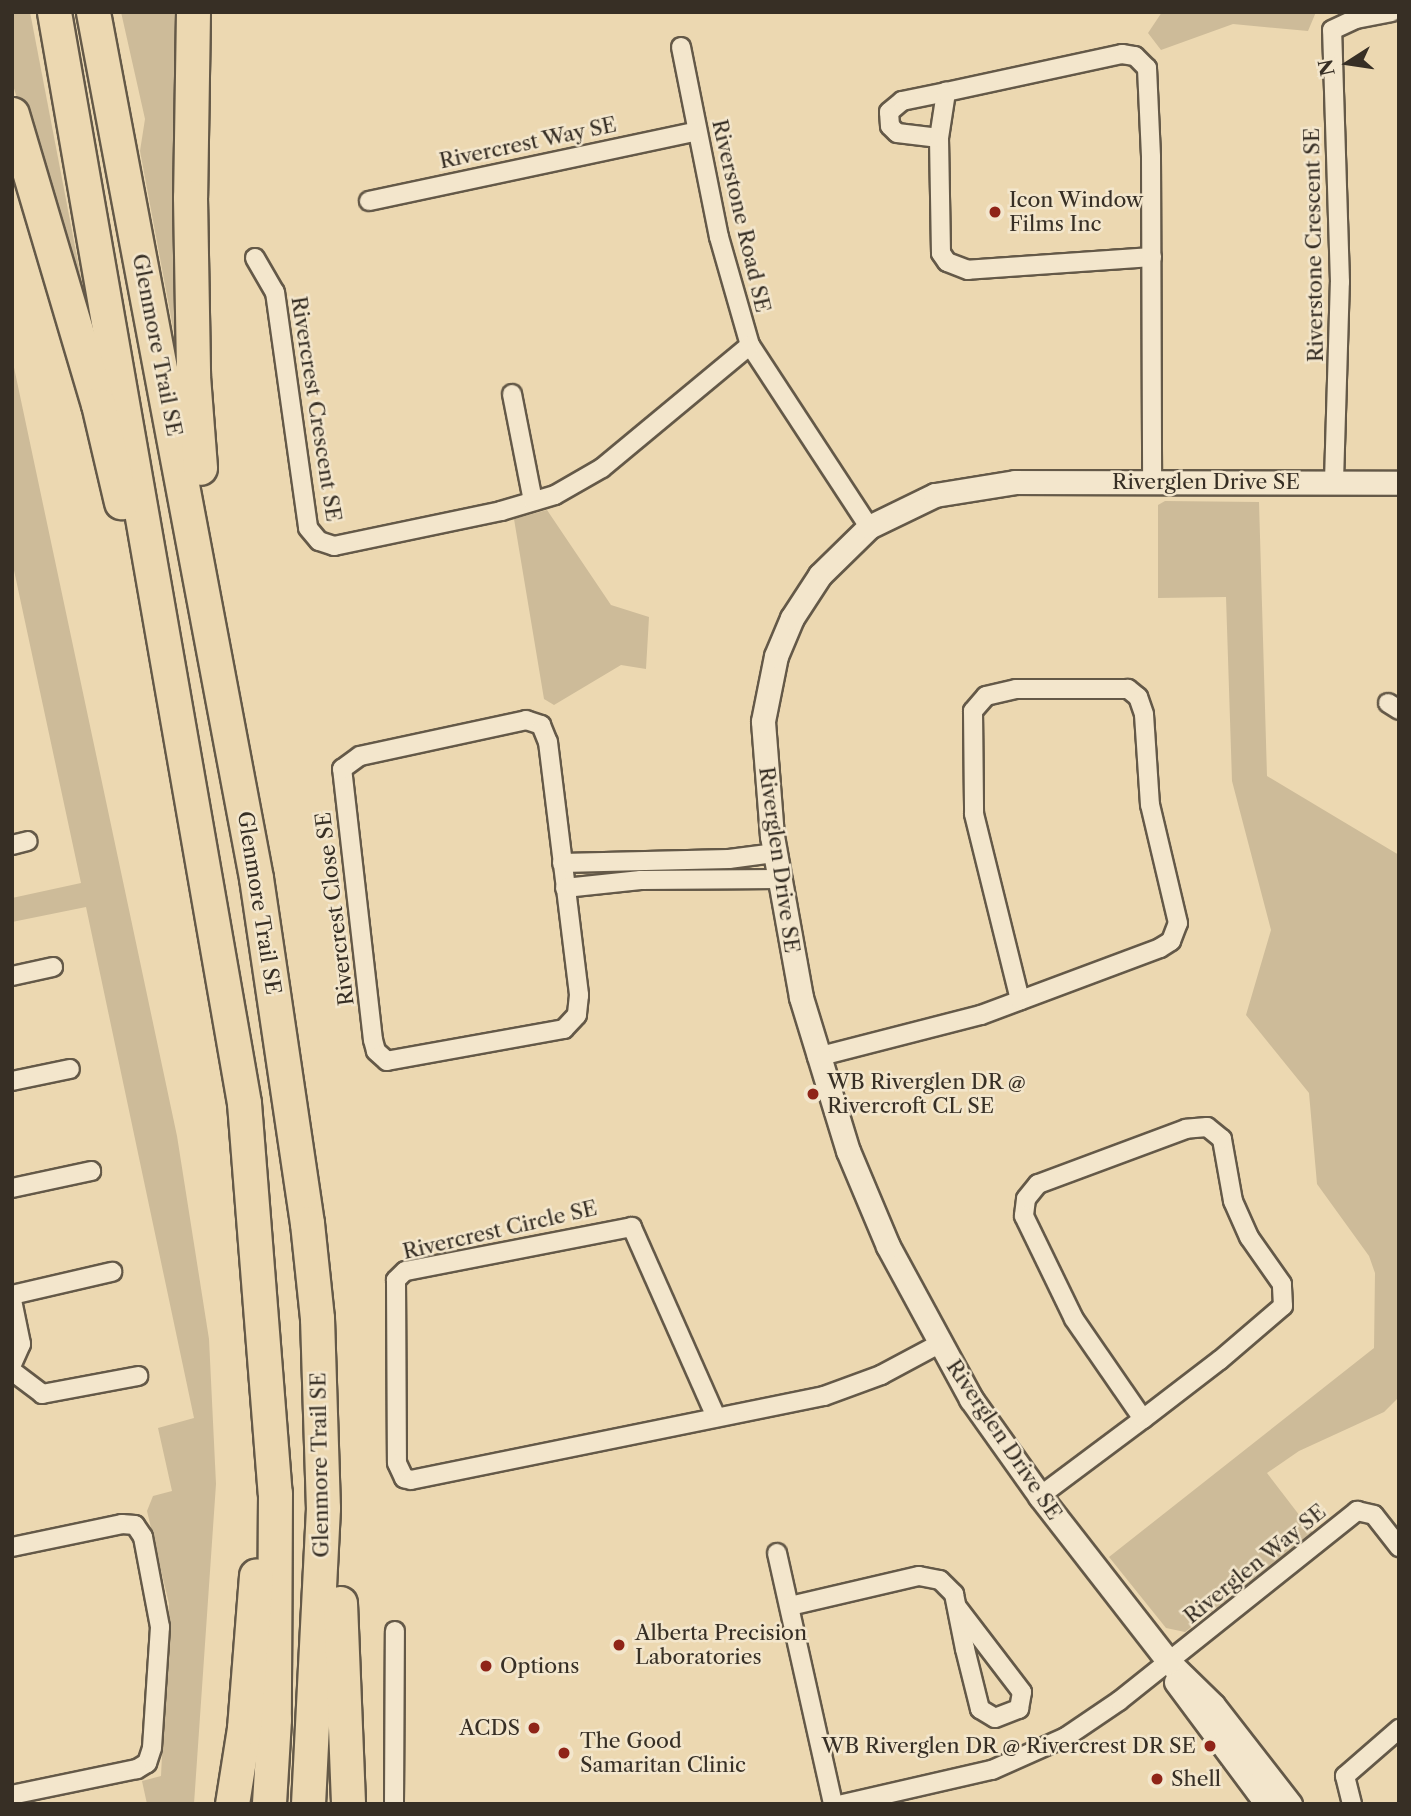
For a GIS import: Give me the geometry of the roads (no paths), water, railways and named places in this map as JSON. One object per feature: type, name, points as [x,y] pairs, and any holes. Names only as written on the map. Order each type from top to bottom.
[{"type":"highway","name":"Glenmore Trail SE","points":[[54,12],[131,438],[161,638],[244,1102],[262,1317],[276,1564],[269,1804]]},
{"type":"highway","name":"Glenmore Trail SE","points":[[93,12],[212,628],[291,1104],[317,1318],[323,1508],[308,1804]]},
{"type":"highway","points":[[193,12],[193,376],[212,628]]},
{"type":"highway","points":[[12,114],[98,404],[142,586],[161,638]]},
{"type":"highway","points":[[232,1804],[244,1728],[256,1574],[262,1317]]},
{"type":"highway","points":[[317,1318],[335,1441],[348,1804]]},
{"type":"street","name":"Riverstone Crescent SE","points":[[1334,481],[1340,282],[1332,30],[1356,19],[1391,12]]},
{"type":"street","name":"Riverstone Road SE","points":[[681,47],[734,301],[750,345],[869,527]]},
{"type":"street","points":[[939,138],[897,133],[890,126],[889,112],[902,101],[1122,54],[1141,61],[1150,77],[1152,482]]},
{"type":"street","points":[[946,92],[939,138],[941,253],[957,268],[1152,257]]},
{"type":"street","name":"Rivercrest Way SE","points":[[369,201],[697,131]]},
{"type":"street","name":"Rivercrest Crescent SE","points":[[255,258],[275,292],[306,517],[319,541],[340,546],[555,495],[602,468],[750,345]]},
{"type":"street","points":[[512,394],[533,501]]},
{"type":"street","name":"Riverglen Drive SE","points":[[1290,1804],[1213,1705],[1169,1662],[1040,1496],[971,1399],[939,1344],[870,1206],[817,1057],[778,878],[763,721],[771,669],[805,596],[869,527],[935,495],[987,484],[1334,481],[1399,483]]},
{"type":"street","points":[[817,1057],[928,1030],[1020,1000],[1160,948],[1175,935],[1178,923],[1150,806],[1144,714],[1138,697],[1128,689],[1016,690],[986,696],[973,711],[974,814],[1020,1000]]},
{"type":"street","name":"Rivercrest Close SE","points":[[536,721],[548,742],[565,888],[579,995],[571,1023],[397,1062],[381,1058],[373,1040],[342,776],[345,763],[536,721]]},
{"type":"street","points":[[562,863],[729,859],[774,853]]},
{"type":"street","points":[[565,888],[629,881],[778,878]]},
{"type":"street","points":[[12,976],[53,967]]},
{"type":"street","points":[[12,1081],[70,1069]]},
{"type":"street","points":[[1040,1496],[1143,1419],[1283,1306],[1282,1284],[1249,1237],[1233,1201],[1222,1139],[1207,1127],[1186,1129],[1038,1184],[1026,1199],[1024,1216],[1074,1319],[1143,1419]]},
{"type":"street","points":[[12,1188],[91,1171]]},
{"type":"street","name":"Rivercrest Circle SE","points":[[716,1417],[632,1227],[405,1271],[396,1280],[397,1463],[404,1478],[422,1480],[716,1417],[859,1384],[939,1344]]},
{"type":"street","points":[[12,1364],[21,1344],[12,1298],[112,1272]]},
{"type":"street","points":[[12,1371],[41,1394],[138,1376]]},
{"type":"street","name":"Riverglen Way SE","points":[[1169,1662],[1357,1511],[1374,1515],[1399,1546]]},
{"type":"street","points":[[12,1547],[122,1524],[135,1525],[143,1537],[160,1627],[149,1758],[137,1769],[12,1795]]},
{"type":"street","points":[[778,1553],[833,1804]]},
{"type":"street","points":[[790,1606],[930,1576],[950,1587],[980,1709],[995,1718],[1019,1709],[1022,1692],[957,1607]]},
{"type":"street","points":[[394,1804],[395,1631]]},
{"type":"street","name":"Riverglen Drive SE","points":[[1169,1662],[1195,1712],[1267,1804]]},
{"type":"street","points":[[843,1804],[970,1776],[1023,1758],[1086,1725],[1169,1662]]},
{"type":"street","points":[[1352,1804],[1345,1776],[1399,1730]]},
{"type":"place","name":"Icon Window Films Inc","points":[[995,212]]},
{"type":"place","name":"WB Riverglen DR @ Rivercroft CL SE","points":[[813,1094]]},
{"type":"place","name":"Alberta Precision Laboratories","points":[[619,1645]]},
{"type":"place","name":"Options","points":[[486,1666]]},
{"type":"place","name":"ACDS","points":[[534,1728]]},
{"type":"place","name":"WB Riverglen DR @ Rivercrest DR SE","points":[[1210,1746]]},
{"type":"place","name":"The Good Samaritan Clinic","points":[[564,1753]]},
{"type":"place","name":"Shell","points":[[1157,1779]]}]
